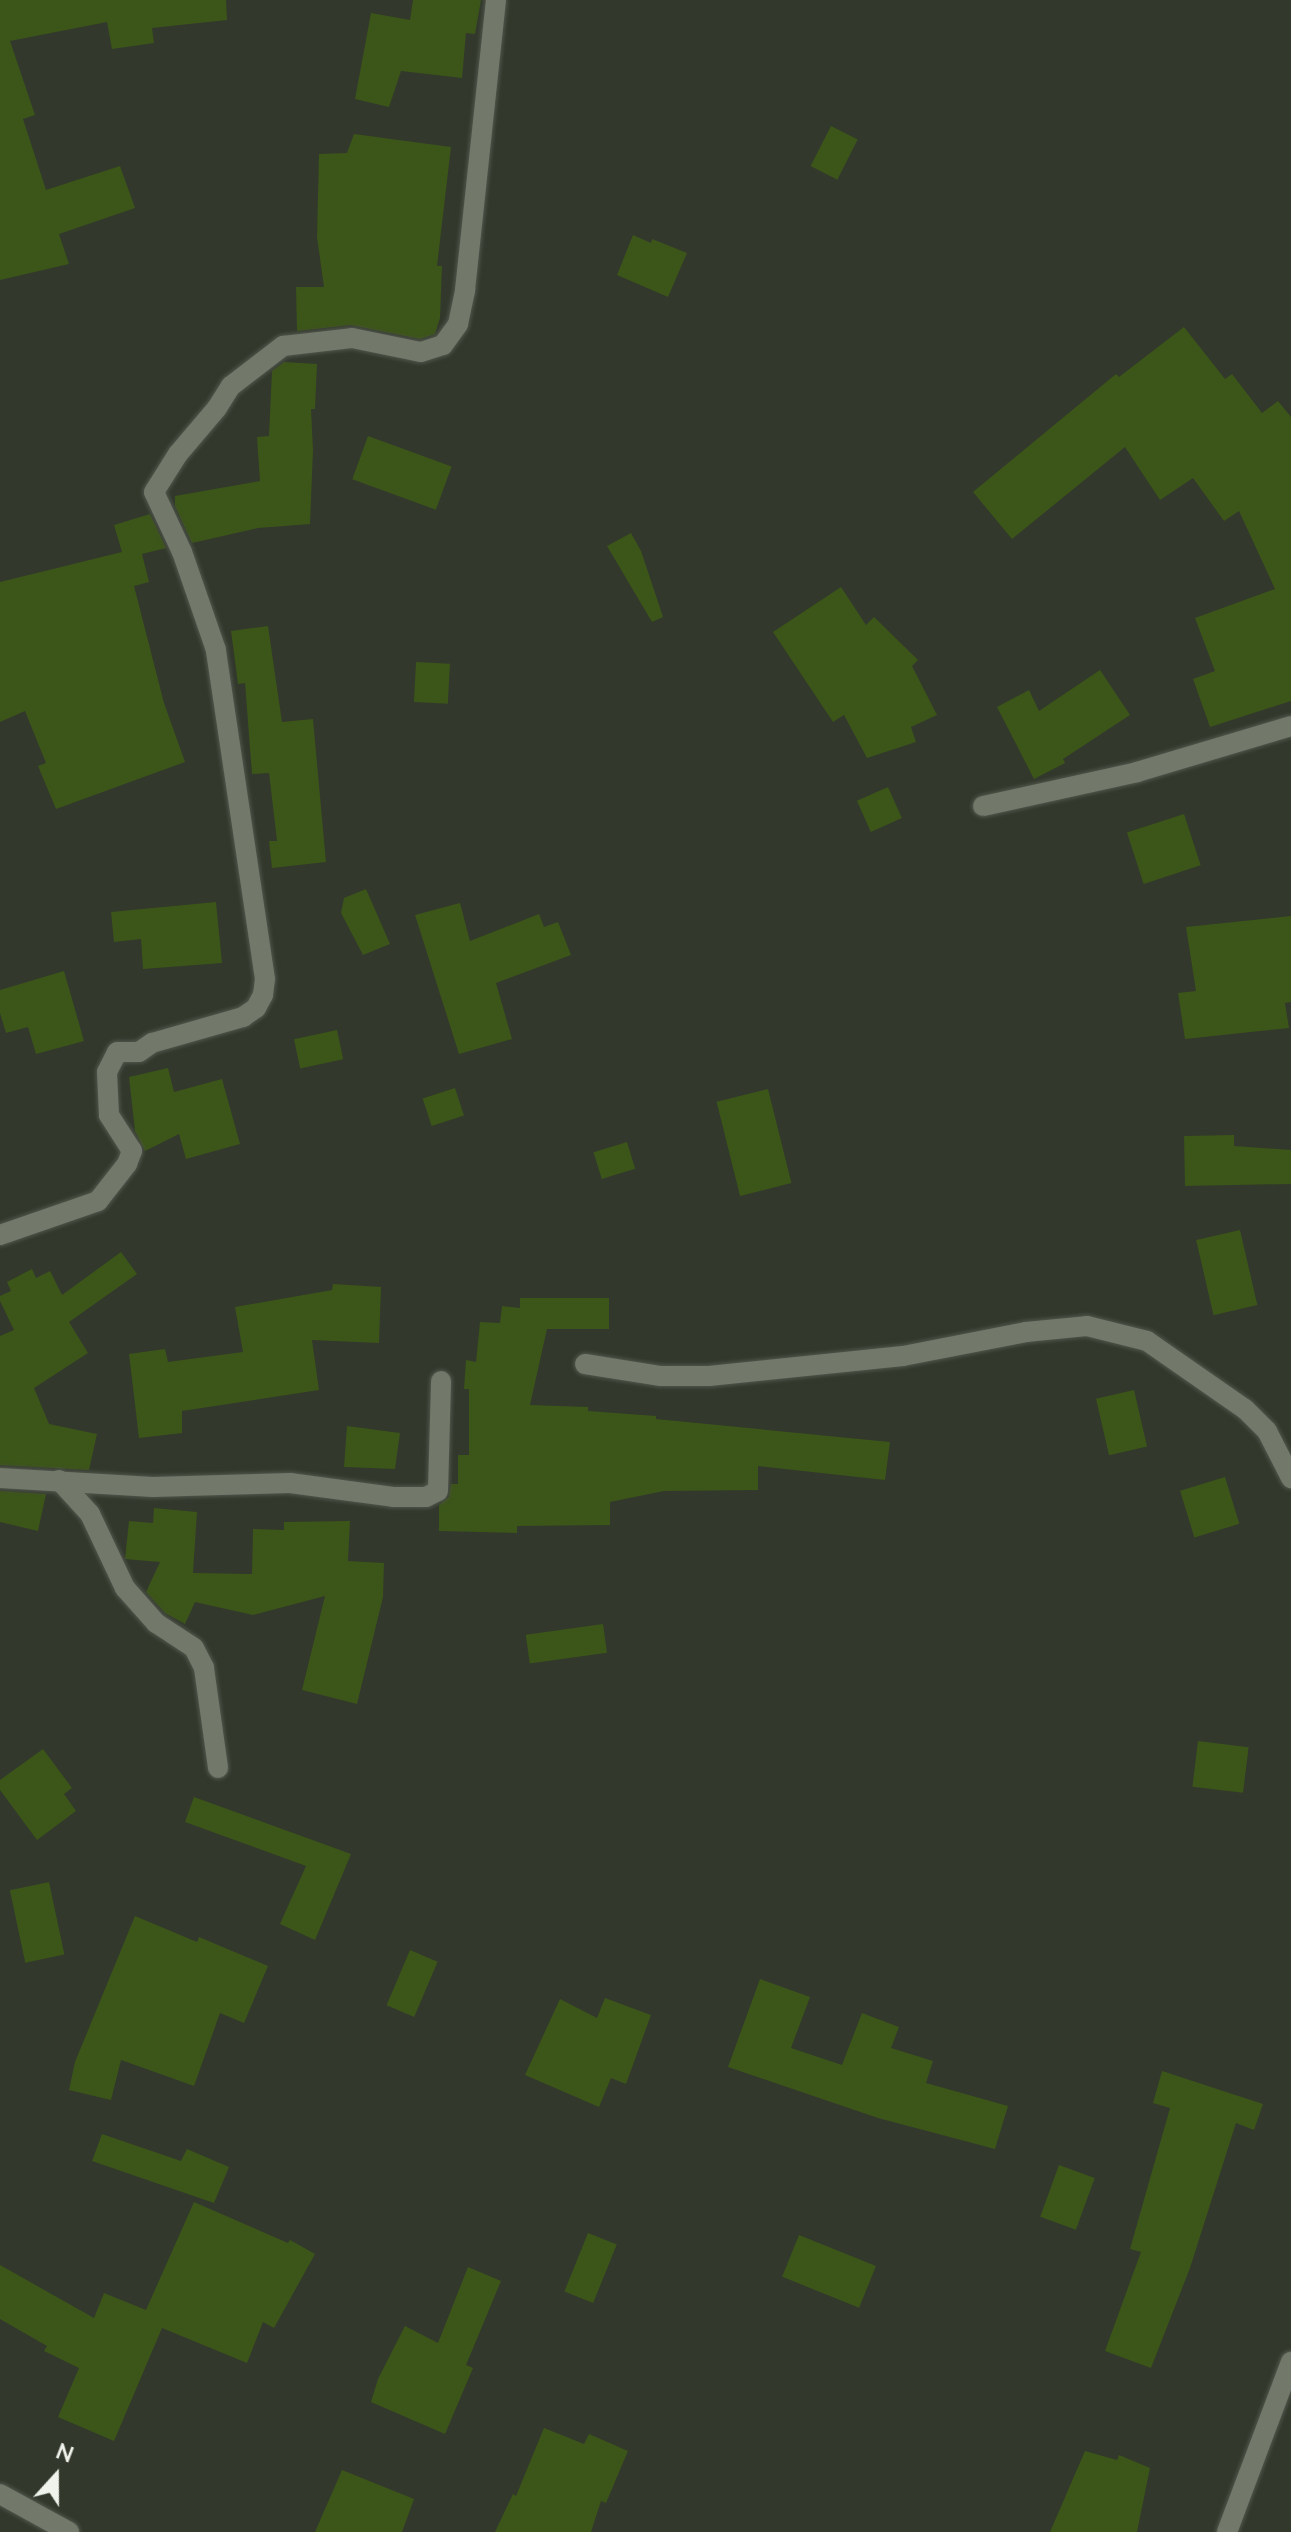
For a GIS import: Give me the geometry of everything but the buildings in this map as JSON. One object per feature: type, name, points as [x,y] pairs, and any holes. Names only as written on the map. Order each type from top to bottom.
[{"type":"street","points":[[0,1235],[98,1201],[127,1164],[132,1151],[109,1115],[107,1072],[117,1052],[139,1052],[152,1043],[243,1017],[256,1008],[263,995],[265,979],[216,650],[182,552],[154,492],[178,454],[217,408],[231,386],[283,346],[352,338],[421,352],[443,345],[458,324],[465,290],[496,0]]},
{"type":"street","points":[[983,806],[1137,772],[1291,726]]},
{"type":"street","points":[[585,1364],[661,1376],[709,1376],[903,1356],[1026,1332],[1087,1326],[1147,1341],[1245,1409],[1267,1431],[1291,1478]]},
{"type":"street","points":[[0,1478],[41,1483],[59,1480],[153,1487],[290,1483],[393,1497],[426,1497],[438,1491],[441,1381]]},
{"type":"street","points":[[59,1480],[90,1514],[125,1588],[156,1623],[194,1648],[204,1668],[218,1768]]},
{"type":"street","points":[[1227,2532],[1291,2362]]},
{"type":"street","points":[[0,2494],[69,2532]]}]
